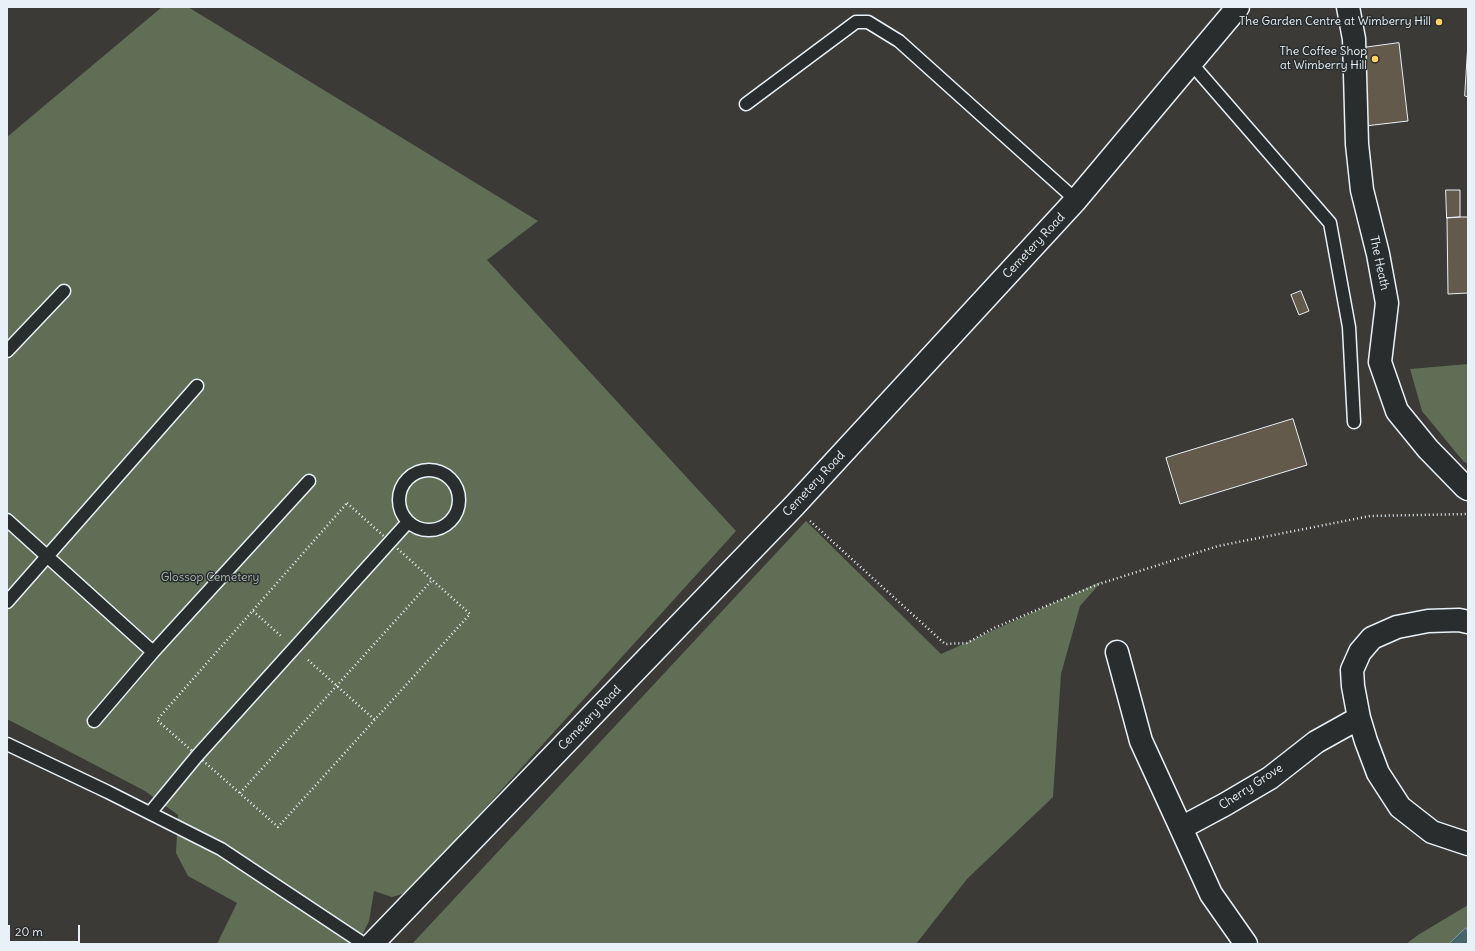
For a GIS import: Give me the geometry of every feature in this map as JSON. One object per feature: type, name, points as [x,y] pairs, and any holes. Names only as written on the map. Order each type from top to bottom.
[{"type":"street","name":"Cemetery Road","points":[[372,944],[794,506],[1076,200],[1238,7]]},
{"type":"street","name":"The Heath","points":[[1348,7],[1354,39],[1357,144],[1362,190],[1378,254],[1387,303],[1380,362],[1397,411],[1428,449],[1468,489]]},
{"type":"street","points":[[1468,622],[1459,620],[1428,621],[1397,627],[1372,638],[1360,652],[1352,670],[1353,686],[1359,718],[1378,773],[1400,807],[1432,832],[1468,844]]},
{"type":"street","points":[[1117,652],[1140,741],[1211,894],[1246,944]]},
{"type":"street","name":"Cherry Grove","points":[[1181,828],[1270,778],[1316,742],[1359,718]]},
{"type":"lane","points":[[746,104],[856,22],[868,22],[899,41],[1076,200]]},
{"type":"lane","points":[[1191,63],[1330,224],[1349,327],[1354,422]]},
{"type":"lane","points":[[7,351],[64,291]]},
{"type":"lane","points":[[7,602],[197,386]]},
{"type":"lane","points":[[423,470],[440,471],[448,477],[456,487],[459,498],[459,506],[450,522],[435,530],[424,530],[417,528],[408,522],[402,515],[398,497],[407,478],[414,473],[423,470]]},
{"type":"lane","points":[[94,721],[153,652],[309,481]]},
{"type":"lane","points":[[7,520],[153,652]]},
{"type":"lane","points":[[150,813],[197,756],[408,522]]},
{"type":"lane","points":[[7,744],[108,792],[221,850],[364,944]]},
{"type":"path","points":[[347,503],[390,542],[470,614],[278,827],[157,720],[347,503]]},
{"type":"path","points":[[794,506],[945,644],[967,642],[994,628],[1096,585],[1218,546],[1370,516],[1468,514]]},
{"type":"path","points":[[240,793],[432,580]]},
{"type":"path","points":[[252,611],[375,720]]},
{"type":"green space","name":"Glossop Cemetery","points":[[162,7],[188,7],[538,221],[487,260],[736,531],[409,892],[392,897],[374,891],[369,921],[358,944],[217,944],[237,903],[188,876],[176,853],[178,815],[145,791],[7,719],[7,137]]},
{"type":"green space","points":[[1468,364],[1468,464],[1463,461],[1422,411],[1410,369]]},
{"type":"green space","points":[[806,521],[941,654],[1102,581],[1080,606],[1061,674],[1053,797],[967,879],[916,944],[412,944]]},
{"type":"green space","points":[[1468,905],[1468,932],[1466,928],[1449,944],[1406,944],[1418,935]]},
{"type":"water","points":[[1466,928],[1468,932],[1468,944],[1449,944]]},
{"type":"building","points":[[1399,43],[1408,121],[1365,126],[1355,49]]},
{"type":"building","points":[[1468,43],[1468,97],[1465,96]]},
{"type":"building","points":[[1446,190],[1460,190],[1460,217],[1447,218]]},
{"type":"building","points":[[1468,217],[1468,293],[1448,294],[1447,218]]},
{"type":"building","points":[[1301,291],[1309,311],[1299,315],[1291,295]]},
{"type":"building","points":[[1293,419],[1307,465],[1180,504],[1166,458]]},
{"type":"place","name":"The Garden Centre at Wimberry Hill","points":[[1439,22]]},
{"type":"place","name":"The Coffee Shop at Wimberry Hill","points":[[1375,59]]}]
